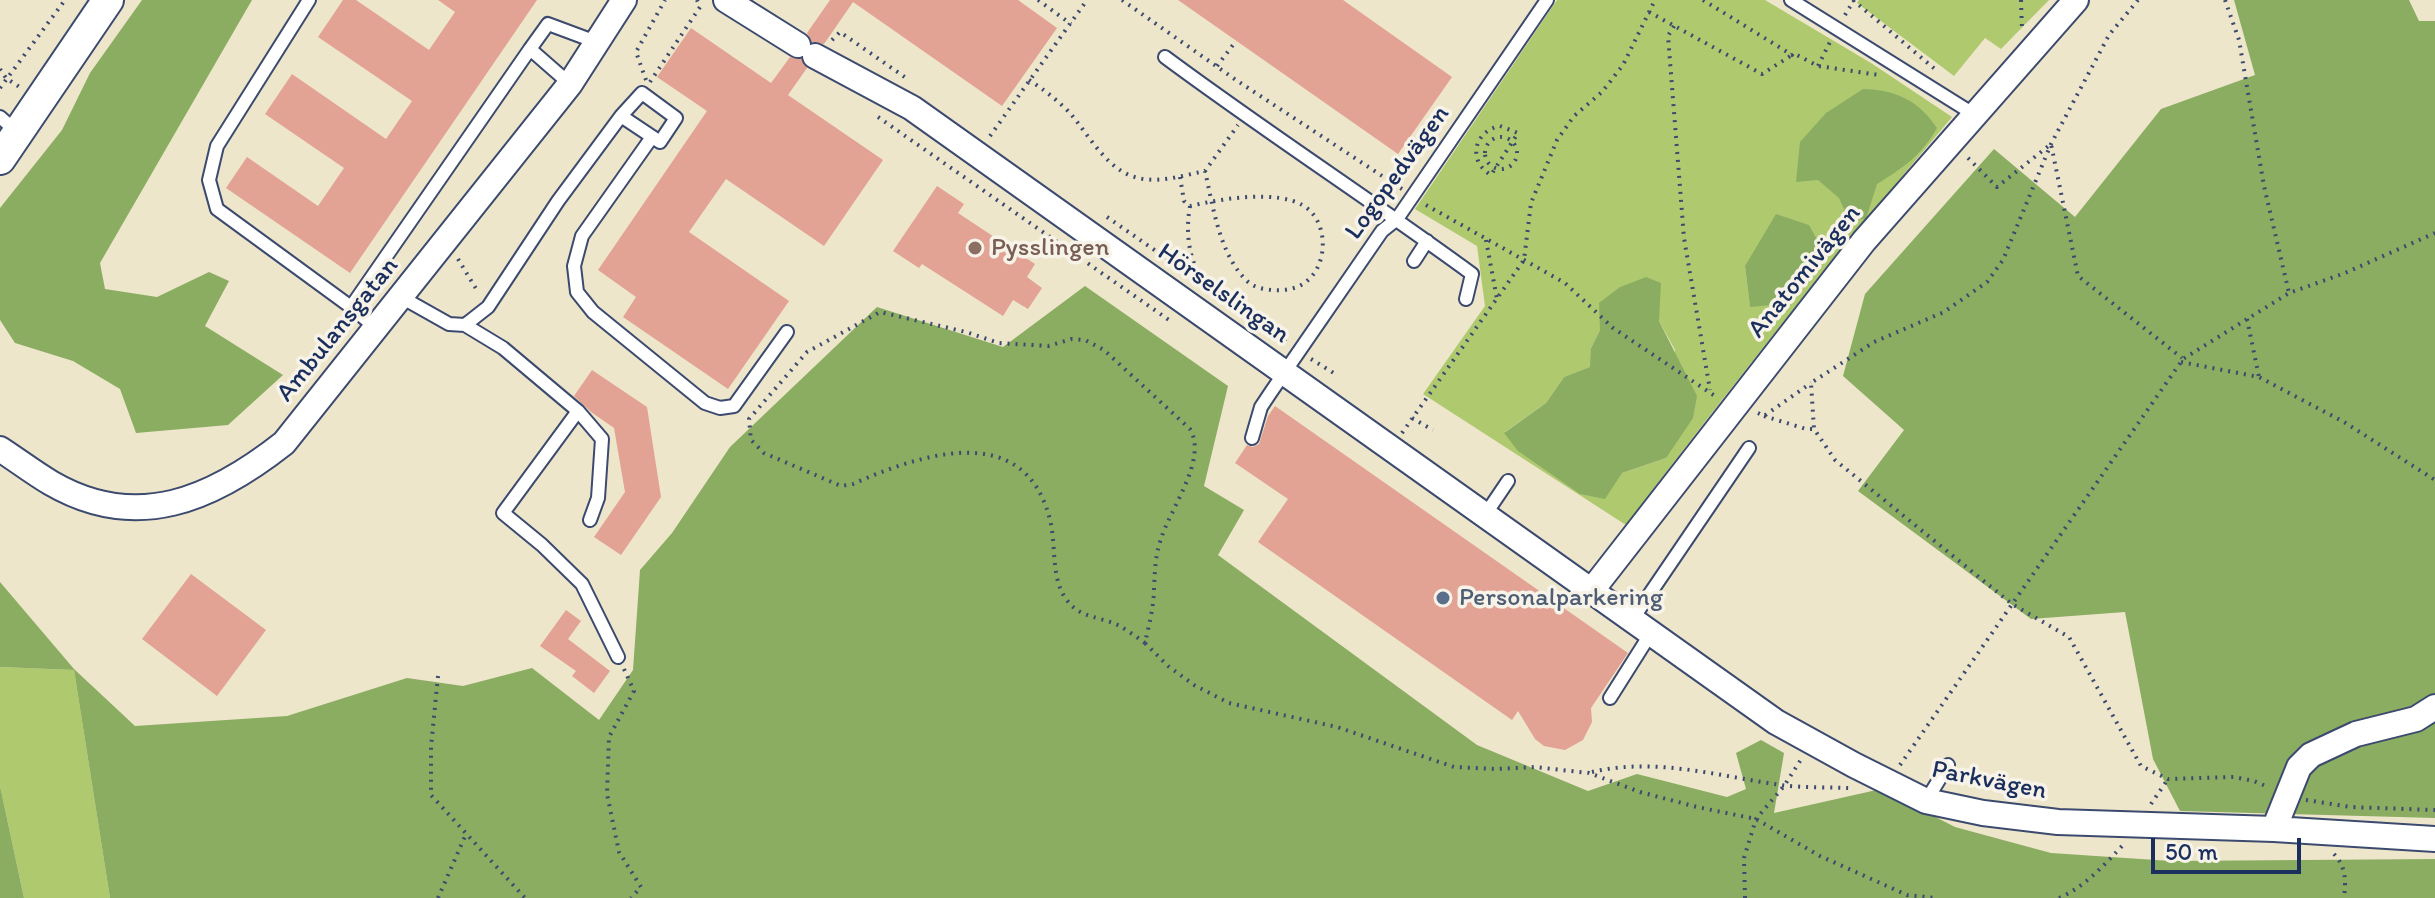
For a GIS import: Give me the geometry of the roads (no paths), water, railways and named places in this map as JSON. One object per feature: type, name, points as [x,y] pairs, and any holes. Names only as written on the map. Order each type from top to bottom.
[{"type":"street","points":[[0,159],[9,125],[108,0]]},
{"type":"street","name":"Ambulansgatan","points":[[0,449],[53,485],[121,508],[157,508],[191,499],[252,467],[284,443],[401,297],[570,84],[624,0]]},
{"type":"street","name":"Hörselslingan","points":[[726,0],[807,50],[912,108],[1592,590]]},
{"type":"street","name":"Anatomivägen","points":[[1592,590],[1864,241],[2076,0]]},
{"type":"street","name":"Parkvägen","points":[[1592,590],[1776,722],[1926,801],[1983,813],[2058,822],[2274,829],[2435,839]]},
{"type":"street","points":[[2274,829],[2299,767],[2311,755],[2356,734],[2416,719],[2435,707]]},
{"type":"lane","points":[[309,0],[217,146],[209,180],[217,209],[376,328]]},
{"type":"lane","name":"Logopedvägen","points":[[1252,438],[1261,407],[1382,231],[1397,219],[1547,0]]},
{"type":"lane","points":[[1791,0],[1975,115]]},
{"type":"lane","points":[[351,307],[548,24],[599,43]]},
{"type":"lane","points":[[530,49],[570,84]]},
{"type":"lane","points":[[1165,57],[1244,116],[1397,219],[1472,274],[1466,299]]},
{"type":"lane","points":[[465,325],[488,307],[558,201],[621,116],[642,93],[676,118],[660,142],[621,116]]},
{"type":"lane","points":[[652,137],[582,236],[574,266],[577,292],[593,312],[705,403],[720,408],[734,406],[787,332]]},
{"type":"lane","points":[[1414,261],[1427,241]]},
{"type":"lane","points":[[401,297],[449,324],[465,325],[503,348],[578,411],[602,439],[598,498],[590,520]]},
{"type":"lane","points":[[578,411],[503,513],[582,584],[618,657]]},
{"type":"lane","points":[[1610,698],[1642,626],[1749,448]]},
{"type":"lane","points":[[1485,515],[1508,481]]},
{"type":"lane","points":[[1926,801],[1948,765]]},
{"type":"place","name":"Pysslingen","points":[[975,248]]},
{"type":"place","name":"Personalparkering","points":[[1443,598]]}]
